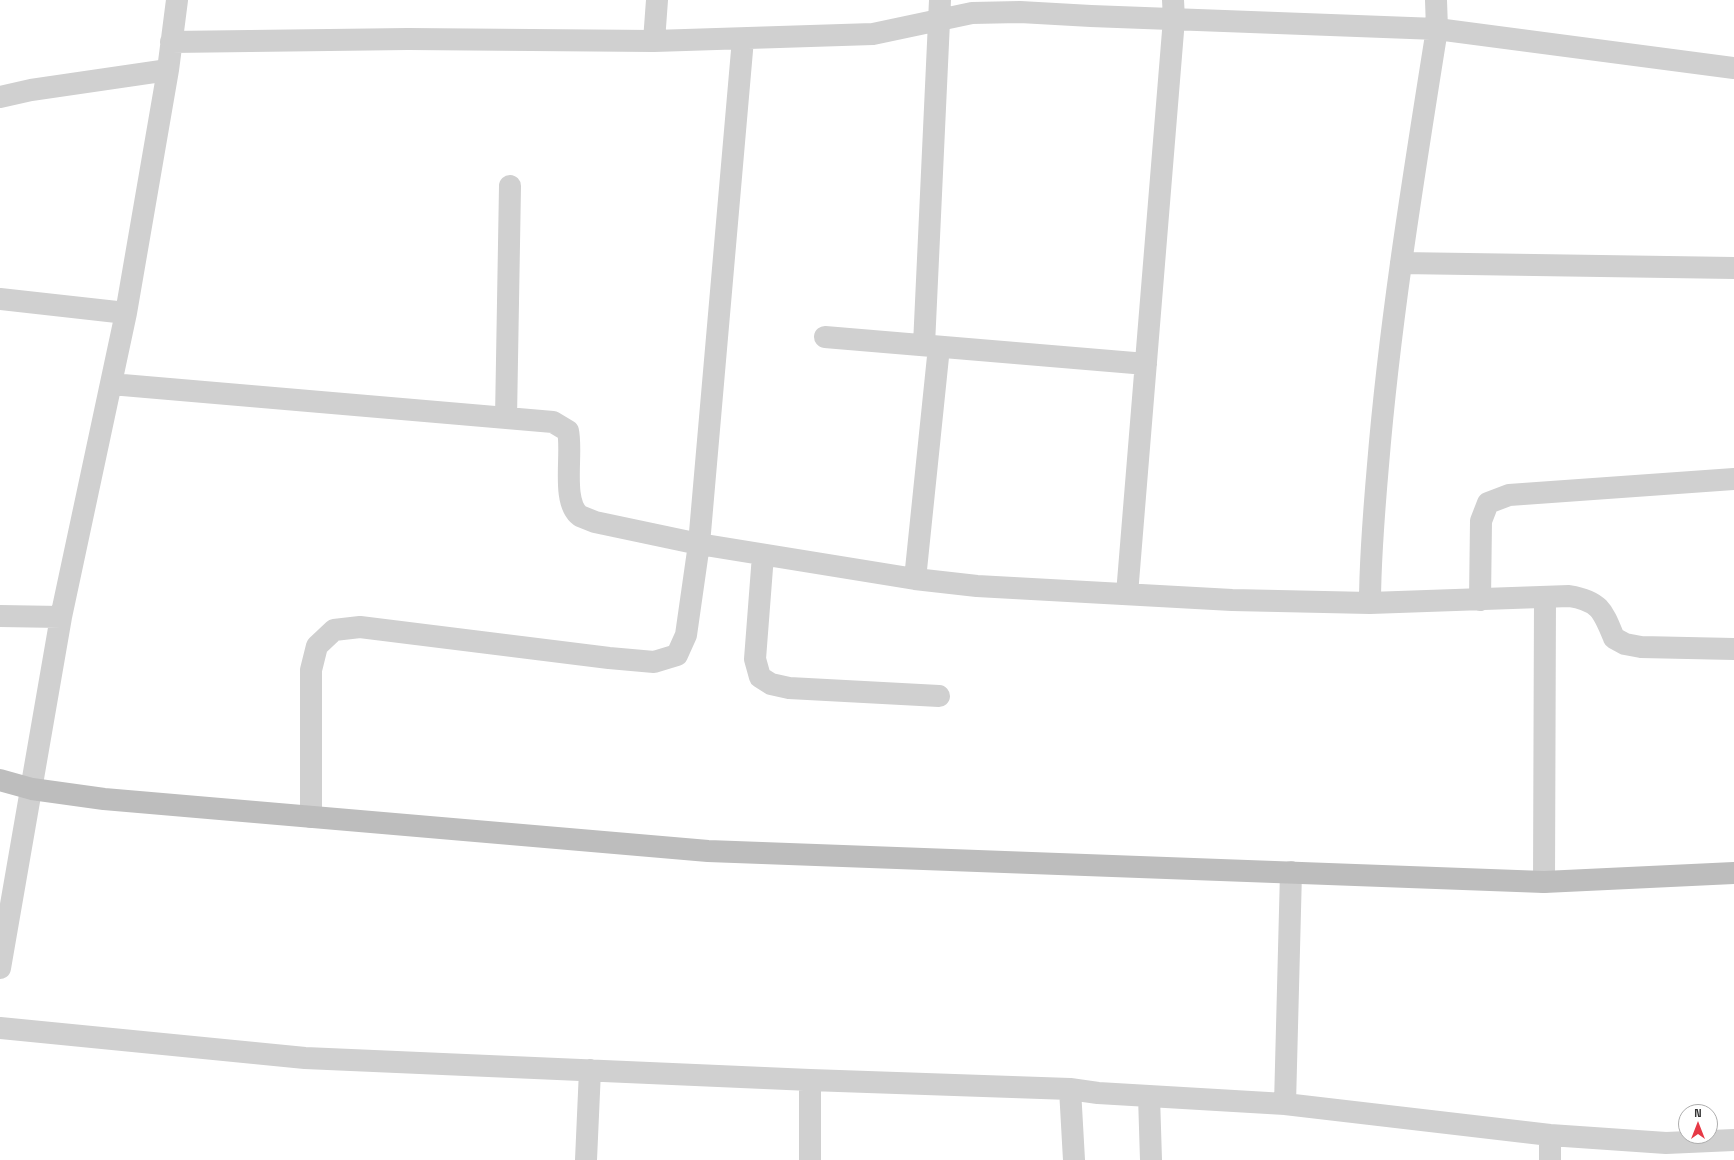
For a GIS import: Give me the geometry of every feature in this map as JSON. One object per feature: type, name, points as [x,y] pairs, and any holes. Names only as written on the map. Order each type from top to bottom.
[{"type":"street","points":[[0,968],[61,616],[126,313],[168,70],[177,0]]},
{"type":"street","points":[[654,41],[657,0]]},
{"type":"street","points":[[1370,603],[1370,562],[1384,392],[1401,263],[1437,29],[1436,0]]},
{"type":"street","points":[[172,42],[408,39],[654,41],[743,39],[873,34],[940,10],[972,13],[1174,10],[1437,29],[1734,68]]},
{"type":"street","points":[[915,579],[931,346],[940,10]]},
{"type":"street","points":[[1127,594],[1174,10]]},
{"type":"street","points":[[311,817],[311,670],[317,646],[334,630],[360,627],[609,658],[654,662],[677,655],[686,635],[698,544],[743,39]]},
{"type":"street","points":[[0,97],[31,90],[168,70]]},
{"type":"street","points":[[506,418],[510,186]]},
{"type":"street","points":[[1401,263],[1734,268]]},
{"type":"street","points":[[0,299],[126,313]]},
{"type":"street","points":[[825,337],[1146,364]]},
{"type":"street","points":[[111,384],[553,422],[568,431],[571,441],[569,489],[571,504],[580,515],[595,522],[698,544],[762,555],[915,579],[977,586],[1232,600],[1370,603],[1569,596],[1586,599],[1598,607],[1614,638],[1625,644],[1641,647],[1734,649]]},
{"type":"street","points":[[1480,600],[1481,521],[1488,503],[1510,495],[1734,479]]},
{"type":"street","points":[[762,555],[755,659],[760,677],[771,684],[789,688],[939,696]]},
{"type":"street","points":[[1544,882],[1545,597]]},
{"type":"street","points":[[0,616],[61,616]]},
{"type":"street","points":[[0,780],[32,789],[104,799],[708,852],[1544,882],[1734,873]]},
{"type":"street","points":[[1285,1104],[1291,872]]},
{"type":"street","points":[[0,1028],[305,1058],[810,1080],[1070,1089],[1098,1093],[1285,1104],[1666,1151],[1734,1140]]},
{"type":"street","points":[[586,1160],[590,1070]]},
{"type":"street","points":[[810,1080],[810,1160]]},
{"type":"street","points":[[1070,1089],[1074,1160]]},
{"type":"street","points":[[1149,1096],[1151,1160]]},
{"type":"street","points":[[1550,1136],[1550,1160]]}]
